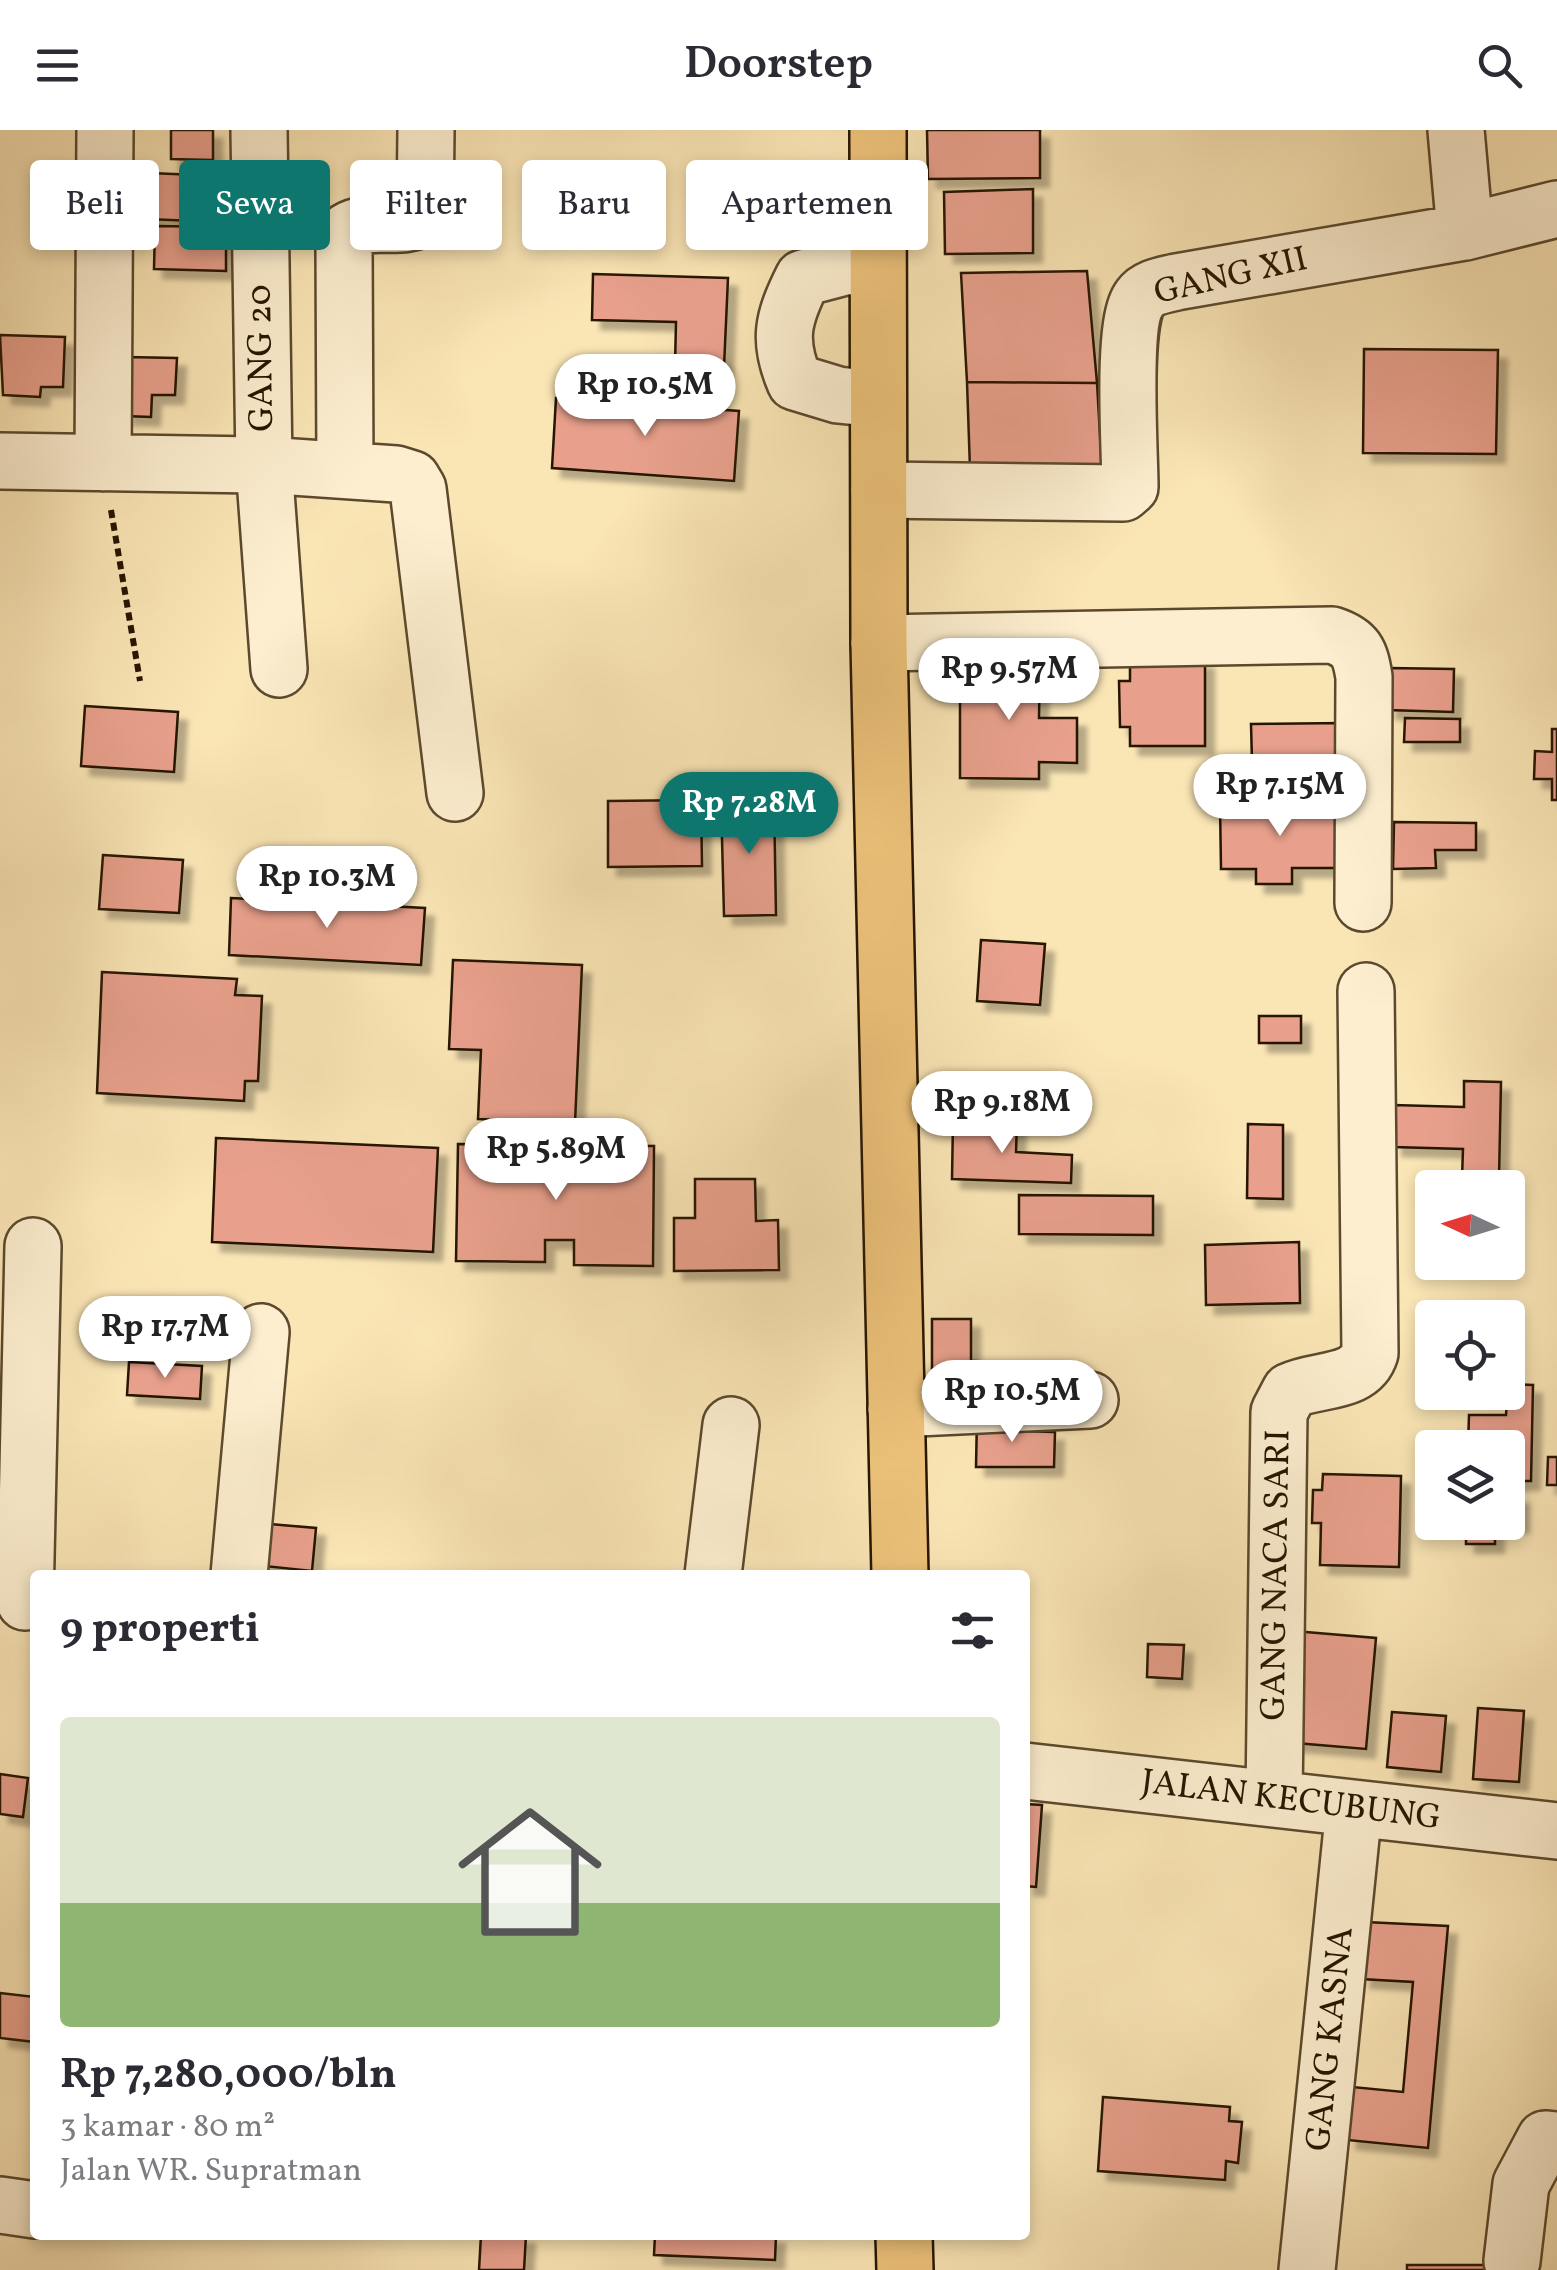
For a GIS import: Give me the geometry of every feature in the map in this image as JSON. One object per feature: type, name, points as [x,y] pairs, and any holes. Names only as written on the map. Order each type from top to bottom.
[{"type":"main road","points":[[878,130],[879,643],[900,1570]]},
{"type":"main road","points":[[904,2240],[904,2270]]},
{"type":"street","points":[[103,463],[105,130]]},
{"type":"street","name":"GANG 20","points":[[259,130],[264,465],[279,669]]},
{"type":"street","points":[[345,470],[344,243],[347,231],[360,224],[412,224],[424,216],[426,130]]},
{"type":"street","points":[[1456,130],[1465,232],[1557,209]]},
{"type":"street","name":"GANG XII","points":[[879,490],[1123,493],[1130,487],[1130,331],[1137,301],[1146,292],[1196,279],[1465,232]]},
{"type":"street","points":[[877,265],[845,267],[803,278],[788,310],[782,352],[795,382],[838,395],[877,399]]},
{"type":"street","points":[[0,461],[264,465],[396,474],[412,480],[418,489],[455,793]]},
{"type":"street","points":[[879,643],[1332,635],[1346,640],[1360,653],[1364,677],[1363,903]]},
{"type":"street","name":"GANG NACA SARI","points":[[1274,1799],[1278,1412],[1290,1391],[1306,1383],[1355,1374],[1366,1366],[1370,1353],[1366,991]]},
{"type":"street","points":[[20,1601],[33,1246]]},
{"type":"street","points":[[240,1570],[261,1332]]},
{"type":"street","points":[[896,1409],[1090,1400]]},
{"type":"street","points":[[714,1570],[731,1425]]},
{"type":"street","name":"JALAN KECUBUNG","points":[[1030,1771],[1557,1832]]},
{"type":"street","name":"GANG KASNA","points":[[1306,2270],[1354,1808]]},
{"type":"street","points":[[1512,2260],[1521,2184],[1551,2140]]},
{"type":"street","points":[[0,2205],[30,2209]]},
{"type":"path","points":[[103,463],[140,681]]},
{"type":"building","points":[[171,130],[213,130],[213,160],[171,159]]},
{"type":"building","points":[[927,130],[1040,130],[1040,178],[928,179]]},
{"type":"building","points":[[159,173],[179,174],[179,220],[159,220]]},
{"type":"building","points":[[1033,189],[1033,253],[945,254],[944,192]]},
{"type":"building","points":[[159,226],[179,226],[179,250],[226,250],[226,271],[154,269]]},
{"type":"building","points":[[1087,271],[1097,383],[967,382],[961,273]]},
{"type":"building","points":[[593,274],[728,278],[724,367],[675,365],[676,322],[592,320]]},
{"type":"building","points":[[0,335],[65,337],[63,387],[41,387],[40,397],[3,395]]},
{"type":"building","points":[[1364,349],[1498,350],[1496,454],[1363,453]]},
{"type":"building","points":[[126,357],[177,358],[175,395],[152,395],[151,417],[124,416]]},
{"type":"building","points":[[967,382],[1097,383],[1102,470],[970,469]]},
{"type":"building","points":[[556,398],[739,411],[734,481],[552,468]]},
{"type":"building","points":[[1130,660],[1205,660],[1205,746],[1130,746],[1130,727],[1120,727],[1119,681],[1130,681]]},
{"type":"building","points":[[960,662],[1040,662],[1039,718],[1077,718],[1077,763],[1039,762],[1039,779],[960,778]]},
{"type":"building","points":[[1388,668],[1454,669],[1453,712],[1387,710]]},
{"type":"building","points":[[85,706],[178,712],[174,772],[81,766]]},
{"type":"building","points":[[1405,718],[1460,719],[1460,742],[1404,742]]},
{"type":"building","points":[[1344,723],[1344,796],[1222,794],[1221,762],[1252,762],[1251,724]]},
{"type":"building","points":[[1552,729],[1557,729],[1557,800],[1552,800],[1552,779],[1534,779],[1535,751],[1552,752]]},
{"type":"building","points":[[774,799],[776,915],[724,916],[721,800]]},
{"type":"building","points":[[701,800],[702,866],[608,867],[608,801]]},
{"type":"building","points":[[1340,804],[1341,868],[1292,868],[1292,884],[1256,884],[1256,869],[1221,869],[1220,805]]},
{"type":"building","points":[[1394,822],[1476,823],[1476,850],[1435,850],[1436,868],[1393,869]]},
{"type":"building","points":[[103,855],[183,860],[179,913],[99,909]]},
{"type":"building","points":[[231,898],[425,908],[421,965],[229,955]]},
{"type":"building","points":[[981,940],[1045,944],[1040,1005],[977,1001]]},
{"type":"building","points":[[453,960],[582,965],[575,1123],[478,1119],[481,1050],[449,1049]]},
{"type":"building","points":[[102,972],[237,979],[235,995],[262,996],[258,1081],[245,1081],[244,1101],[97,1093]]},
{"type":"building","points":[[1259,1016],[1301,1016],[1301,1043],[1259,1043]]},
{"type":"building","points":[[1464,1081],[1501,1082],[1499,1170],[1462,1170],[1463,1149],[1393,1147],[1394,1105],[1464,1107]]},
{"type":"building","points":[[953,1121],[1017,1122],[1016,1152],[1072,1155],[1071,1183],[952,1179]]},
{"type":"building","points":[[1248,1124],[1283,1125],[1283,1199],[1247,1198]]},
{"type":"building","points":[[216,1138],[438,1148],[433,1252],[212,1242]]},
{"type":"building","points":[[458,1144],[654,1146],[653,1266],[574,1265],[574,1240],[545,1240],[545,1262],[456,1261]]},
{"type":"building","points":[[695,1179],[755,1179],[756,1221],[778,1220],[779,1270],[674,1271],[674,1218],[695,1218]]},
{"type":"building","points":[[1019,1195],[1153,1196],[1153,1235],[1019,1234]]},
{"type":"building","points":[[1299,1242],[1300,1303],[1206,1305],[1205,1245]]},
{"type":"building","points":[[932,1319],[971,1319],[971,1370],[932,1370]]},
{"type":"building","points":[[974,1361],[996,1362],[994,1388],[973,1387]]},
{"type":"building","points":[[129,1362],[202,1366],[200,1399],[127,1395]]},
{"type":"building","points":[[1525,1385],[1533,1385],[1531,1481],[1525,1481],[1525,1430],[1469,1430],[1469,1415],[1506,1415],[1506,1410],[1525,1410]]},
{"type":"building","points":[[977,1417],[1020,1418],[1020,1431],[1055,1432],[1054,1467],[976,1467]]},
{"type":"building","points":[[1548,1457],[1557,1457],[1557,1485],[1547,1485]]},
{"type":"building","points":[[1323,1474],[1401,1476],[1399,1567],[1320,1565],[1321,1523],[1312,1523],[1313,1490],[1322,1490]]},
{"type":"building","points":[[258,1523],[316,1528],[312,1570],[254,1565]]},
{"type":"building","points":[[1466,1540],[1495,1540],[1495,1544],[1466,1544]]},
{"type":"building","points":[[1294,1631],[1376,1638],[1366,1749],[1284,1742]]},
{"type":"building","points":[[1148,1644],[1184,1645],[1182,1679],[1147,1677]]},
{"type":"building","points":[[1478,1708],[1524,1711],[1519,1782],[1473,1779]]},
{"type":"building","points":[[1392,1712],[1446,1716],[1441,1772],[1387,1767]]},
{"type":"building","points":[[0,1774],[28,1778],[23,1817],[0,1814]]},
{"type":"building","points":[[1030,1804],[1042,1805],[1036,1887],[1030,1886]]},
{"type":"building","points":[[1365,1922],[1448,1926],[1428,2148],[1347,2140],[1353,2087],[1403,2092],[1413,1982],[1361,1979]]},
{"type":"building","points":[[0,1993],[30,1996],[30,2041],[0,2038]]},
{"type":"building","points":[[1103,2097],[1230,2107],[1229,2121],[1242,2122],[1238,2163],[1226,2161],[1225,2180],[1098,2171]]},
{"type":"building","points":[[481,2240],[526,2240],[524,2270],[479,2270]]},
{"type":"building","points":[[655,2240],[776,2240],[775,2260],[654,2255]]},
{"type":"building","points":[[1407,2265],[1490,2265],[1490,2270],[1407,2270]]}]
